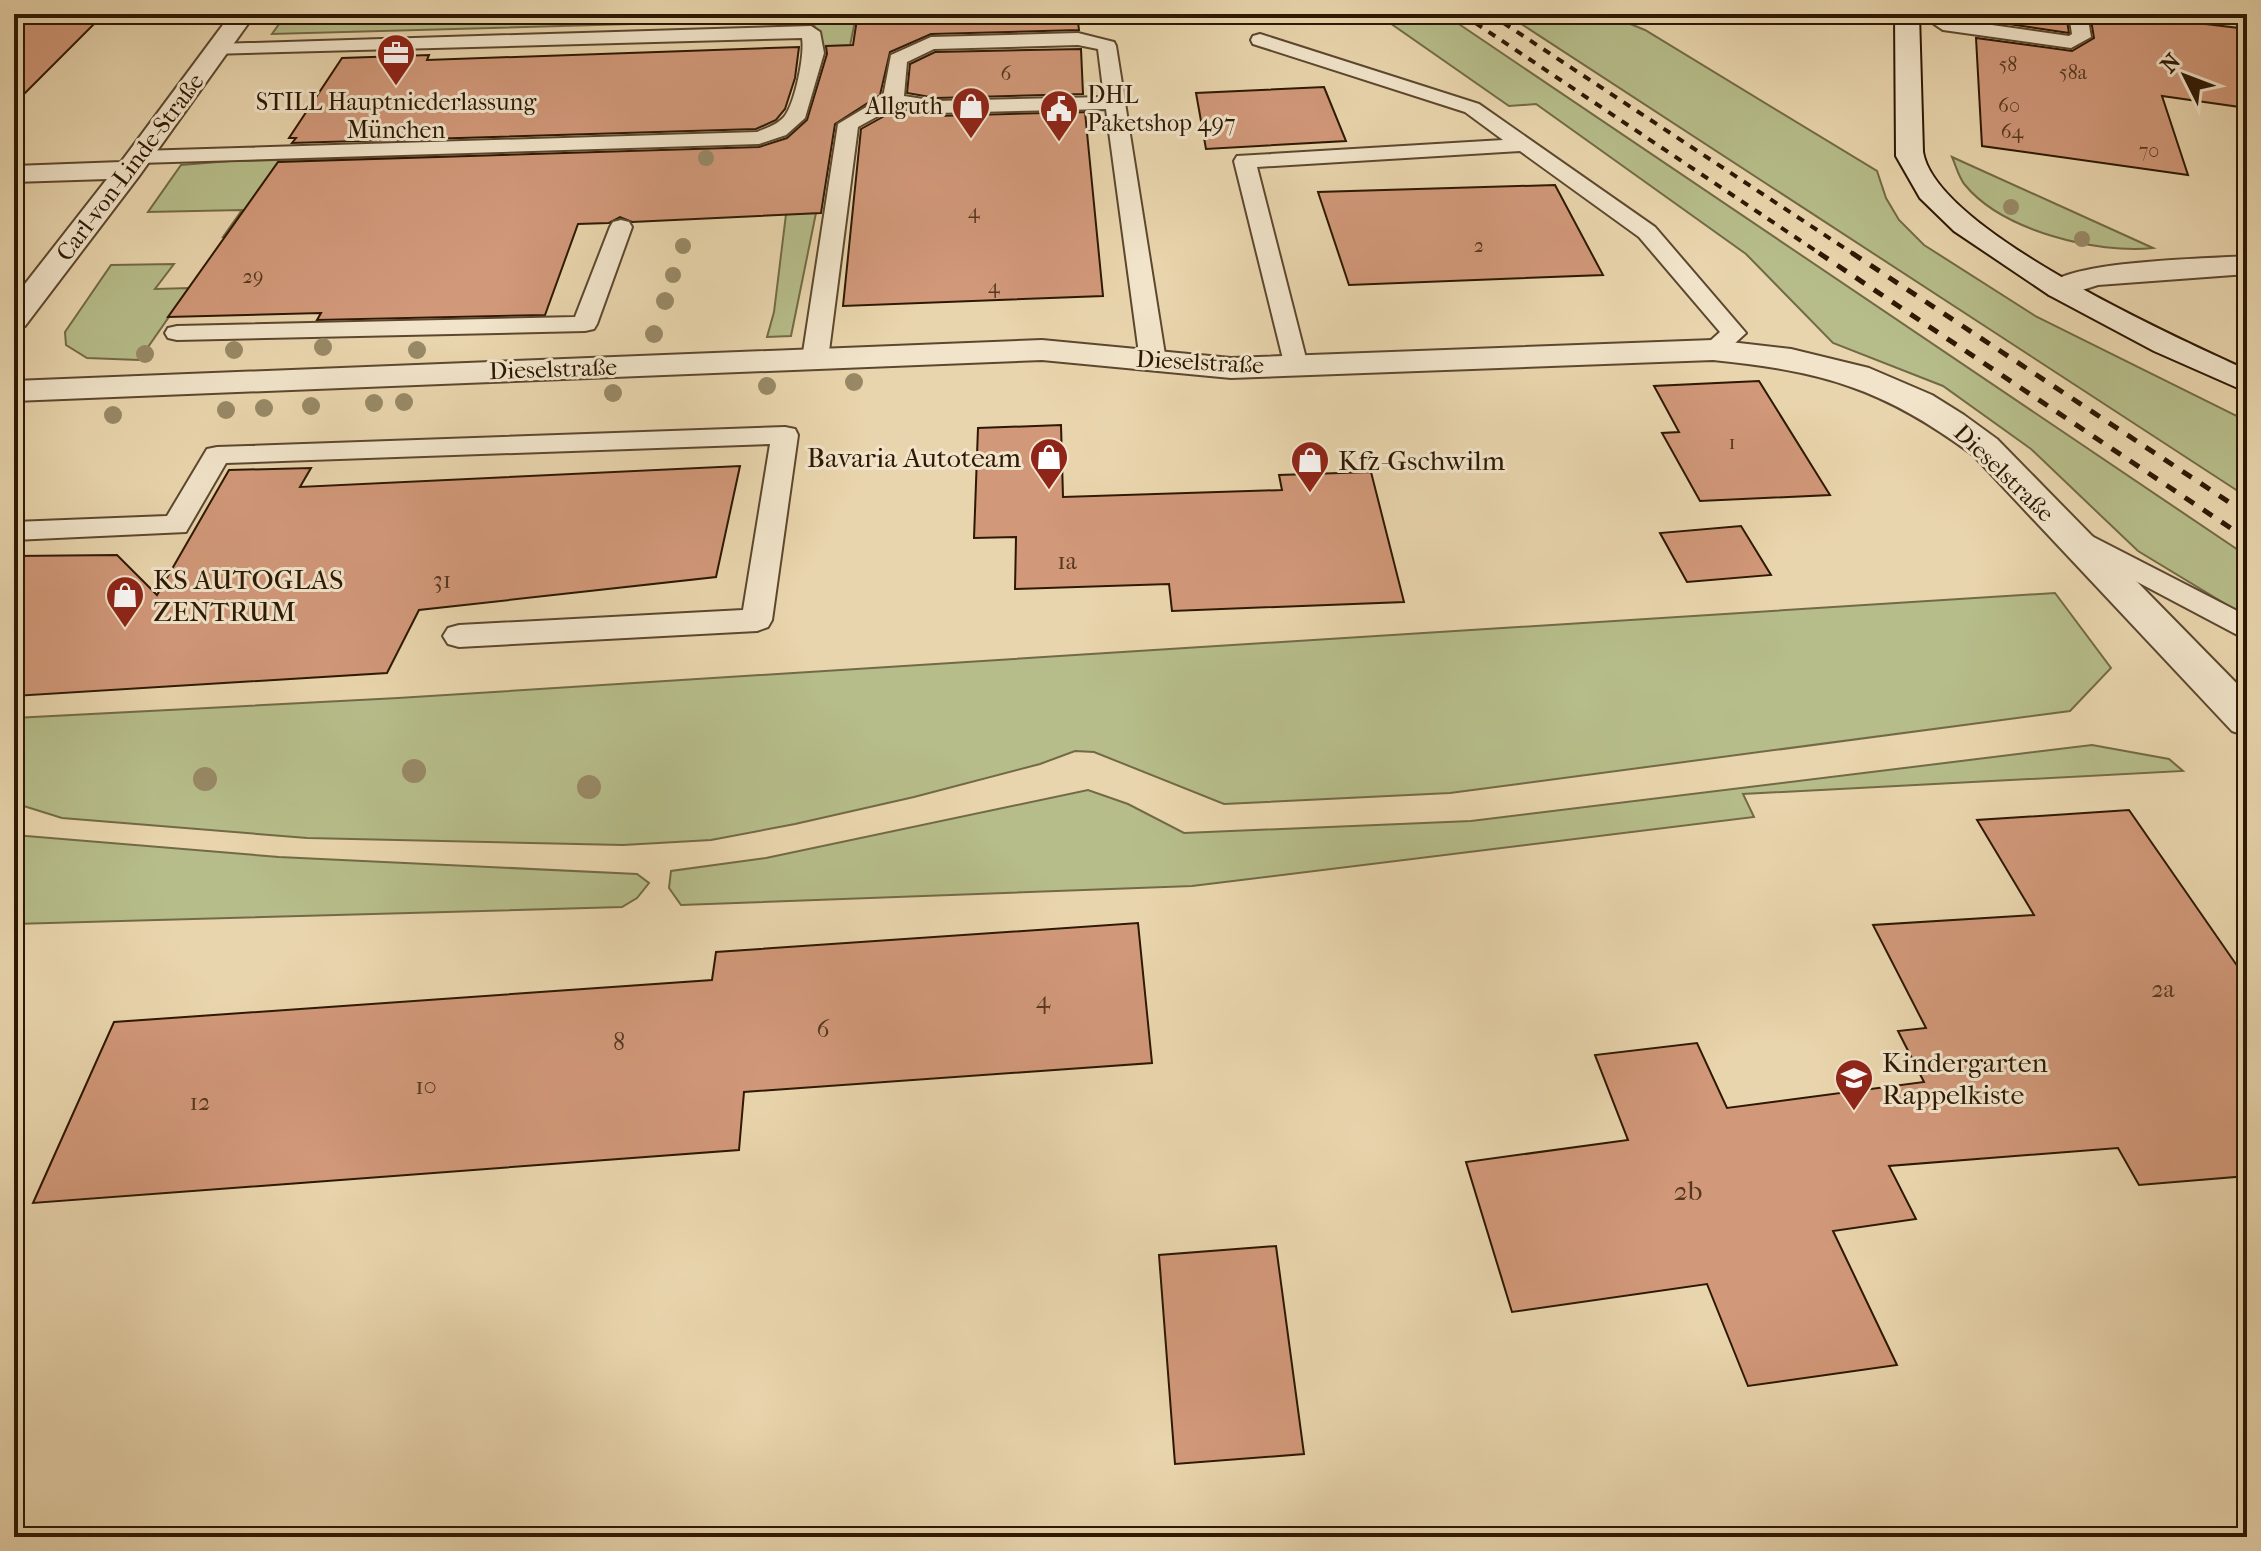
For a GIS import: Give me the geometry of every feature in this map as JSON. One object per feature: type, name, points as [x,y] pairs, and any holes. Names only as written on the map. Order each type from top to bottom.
[{"type":"street","name":"Carl-von-Linde-Straße","points":[[14,319],[243,14]]},
{"type":"street","points":[[1907,14],[1911,159],[1947,212],[1973,233],[2060,288],[2124,323],[2247,382]]},
{"type":"street","points":[[14,174],[134,163]]},
{"type":"street","points":[[2060,288],[2094,276],[2247,265]]},
{"type":"street","name":"Dieselstraße","points":[[14,391],[1042,350],[1231,368],[1713,350],[1787,356],[1846,370],[1922,402],[1985,447],[2247,720]]},
{"type":"lane","points":[[1943,24],[2071,42],[2082,37],[2078,14]]},
{"type":"lane","points":[[134,163],[759,138],[779,131],[795,118],[814,53],[811,32],[217,50]]},
{"type":"lane","points":[[893,100],[898,59],[931,43],[1078,39],[1107,46],[1153,361]]},
{"type":"lane","points":[[1260,40],[1472,108],[1647,232],[1734,333],[1713,350]]},
{"type":"lane","points":[[815,359],[848,124],[893,100],[936,107],[1117,103]]},
{"type":"lane","points":[[1295,366],[1245,161],[1523,145]]},
{"type":"lane","points":[[177,333],[585,324],[621,227]]},
{"type":"lane","points":[[14,531],[176,525],[217,455],[785,435],[757,620],[459,636]]},
{"type":"lane","points":[[2063,530],[2247,629]]},
{"type":"green space","points":[[516,14],[914,14],[856,16],[791,336],[767,337],[774,312],[788,198],[365,234],[223,237],[242,210],[148,212],[181,165],[230,161],[766,150],[792,142],[799,130],[823,44],[811,19],[272,34],[282,20]]},
{"type":"green space","points":[[1377,14],[1444,14],[2247,556],[2247,617],[2138,551],[2031,449],[1943,386],[1833,343],[1746,254],[1536,104],[1509,106]]},
{"type":"green space","points":[[1506,14],[1606,14],[1645,30],[1877,171],[1886,198],[1899,220],[1924,245],[2037,317],[2247,421],[2247,497]]},
{"type":"green space","points":[[1952,157],[2153,248],[2130,249],[2079,243],[2026,227],[1982,201],[1963,182]]},
{"type":"green space","points":[[174,264],[155,289],[189,288],[139,360],[87,358],[66,345],[65,332],[111,265]]},
{"type":"green space","points":[[2055,593],[2111,668],[2070,711],[1450,793],[1224,804],[1094,752],[1075,751],[1040,764],[914,797],[795,824],[711,840],[623,845],[307,838],[62,818],[14,803],[14,718],[398,698]]},
{"type":"green space","points":[[2092,745],[2169,759],[2183,771],[1743,794],[1754,817],[1192,886],[681,905],[669,888],[671,871],[766,858],[1088,790],[1128,804],[1184,833],[1471,821]]},
{"type":"green space","points":[[14,835],[279,857],[637,874],[649,883],[637,898],[622,907],[14,924]]},
{"type":"building","points":[[14,14],[104,14],[14,104]]},
{"type":"building","points":[[1077,14],[1079,30],[931,34],[890,52],[880,95],[835,124],[821,213],[632,222],[620,217],[609,223],[578,224],[545,315],[317,320],[321,313],[168,317],[278,162],[759,147],[787,138],[807,120],[827,54],[826,46],[853,45],[857,19]]},
{"type":"building","points":[[1974,14],[2066,14],[2069,33],[1974,19]]},
{"type":"building","points":[[2090,14],[2122,14],[2247,29],[2247,108],[2162,96],[2188,175],[1982,146],[1976,38],[2072,51],[2094,38]]},
{"type":"building","points":[[799,47],[795,78],[785,109],[776,120],[756,129],[292,143],[296,138],[289,138],[342,58],[429,55],[427,60]]},
{"type":"building","points":[[1081,49],[1083,94],[936,98],[907,93],[910,64],[935,52]]},
{"type":"building","points":[[1324,87],[1346,141],[1206,149],[1196,93]]},
{"type":"building","points":[[897,109],[936,116],[1085,112],[1103,296],[843,306],[861,129]]},
{"type":"building","points":[[1555,185],[1603,275],[1349,285],[1318,192]]},
{"type":"building","points":[[1759,381],[1830,495],[1700,501],[1662,433],[1679,432],[1654,386]]},
{"type":"building","points":[[1061,425],[1063,497],[1282,490],[1279,475],[1371,472],[1404,602],[1172,611],[1169,584],[1015,589],[1016,537],[974,538],[978,428]]},
{"type":"building","points":[[740,466],[716,577],[419,610],[387,673],[14,696],[14,556],[117,555],[157,595],[229,470],[311,468],[300,487]]},
{"type":"building","points":[[1741,526],[1771,575],[1687,582],[1660,533]]},
{"type":"building","points":[[2129,810],[2247,980],[2247,1176],[2139,1185],[2118,1148],[1889,1166],[1916,1219],[1833,1231],[1897,1365],[1748,1386],[1707,1284],[1512,1312],[1466,1162],[1628,1140],[1595,1055],[1697,1043],[1727,1108],[1924,1082],[1898,1031],[1926,1028],[1873,925],[2034,915],[1977,820]]},
{"type":"building","points":[[1138,923],[1152,1063],[744,1092],[739,1150],[33,1203],[114,1022],[712,980],[716,952]]},
{"type":"building","points":[[1276,1246],[1304,1454],[1175,1464],[1159,1255]]},
{"type":"railway","points":[[1462,14],[1822,255]]},
{"type":"railway","points":[[1490,14],[1855,255]]},
{"type":"railway","points":[[1819,253],[2247,539]]},
{"type":"railway","points":[[1852,253],[2247,514]]},
{"type":"place","name":"STILL Hauptniederlassung München","points":[[396,87]]},
{"type":"place","name":"Allguth","points":[[971,140]]},
{"type":"place","name":"DHL Paketshop 497","points":[[1059,143]]},
{"type":"place","name":"Bavaria Autoteam","points":[[1049,491]]},
{"type":"place","name":"Kfz-Gschwilm","points":[[1310,494]]},
{"type":"place","name":"KS AUTOGLAS ZENTRUM","points":[[125,629]]},
{"type":"place","name":"Kindergarten Rappelkiste","points":[[1854,1112]]}]
